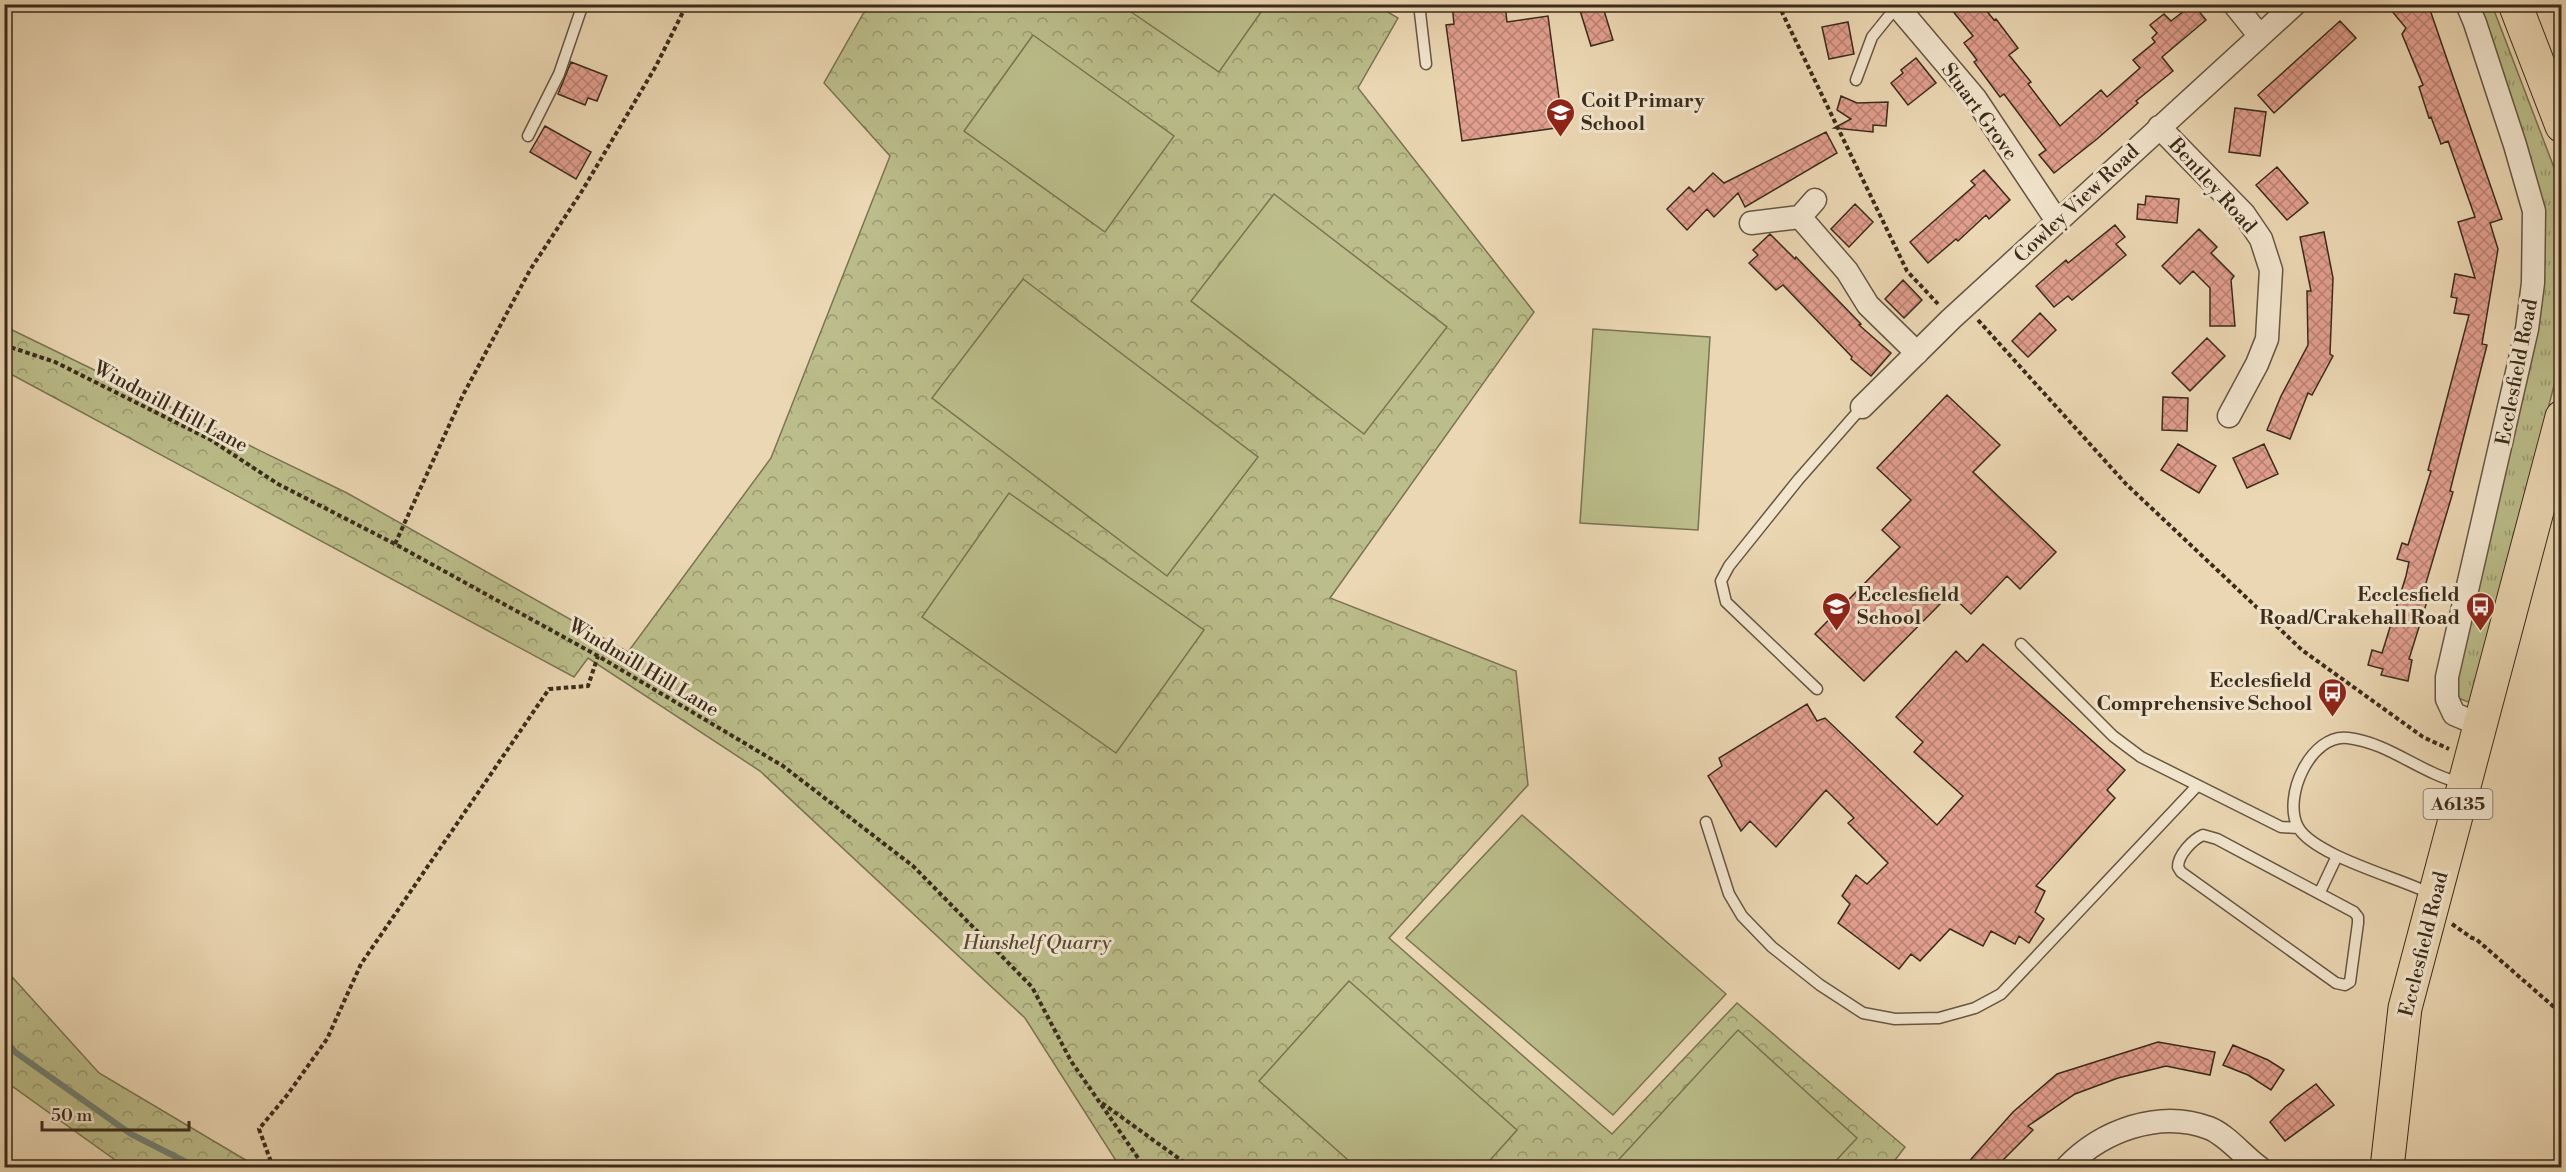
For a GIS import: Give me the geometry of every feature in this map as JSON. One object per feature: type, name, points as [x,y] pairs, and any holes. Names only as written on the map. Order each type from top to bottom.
[{"type":"main road","points":[[2515,4],[2559,114]]},
{"type":"main road","name":"Ecclesfield Road","points":[[2387,1167],[2405,1008],[2562,417]]},
{"type":"street","points":[[2234,4],[2259,35]]},
{"type":"street","name":"Cowley View Road","points":[[1862,407],[1958,312],[2295,4]]},
{"type":"street","name":"Ecclesfield Road","points":[[2467,4],[2515,145],[2534,211],[2533,283],[2527,329],[2447,677],[2447,699],[2454,714],[2480,725]]},
{"type":"street","name":"Stuart Grove","points":[[1898,6],[1975,98],[2057,221]]},
{"type":"street","name":"Bentley Road","points":[[2159,127],[2244,214],[2261,239],[2271,270],[2267,339],[2257,364],[2229,416]]},
{"type":"street","points":[[1751,223],[1808,208],[1868,304],[1917,353]]},
{"type":"street","points":[[2066,1167],[2105,1138],[2140,1124],[2166,1120],[2210,1128],[2260,1167]]},
{"type":"lane","points":[[528,136],[560,74],[583,4]]},
{"type":"lane","points":[[1419,4],[1426,64]]},
{"type":"lane","points":[[1856,80],[1872,37],[1898,6]]},
{"type":"lane","points":[[1817,689],[1726,602],[1721,581],[1729,566],[1798,480],[1862,407]]},
{"type":"lane","points":[[2020,644],[2113,736],[2141,757],[2281,827],[2298,828],[2337,856],[2432,902]]},
{"type":"lane","points":[[2298,828],[2292,805],[2297,781],[2317,749],[2330,740],[2346,738],[2386,748],[2448,780],[2468,772]]},
{"type":"lane","points":[[1706,822],[1729,894],[1742,916],[1772,947],[1820,986],[1863,1013],[1895,1019],[1939,1018],[1975,1008],[2001,994],[2198,786]]},
{"type":"lane","points":[[2210,836],[2320,892],[2355,912],[2358,917],[2352,976],[2350,982],[2345,985],[2336,983],[2181,872],[2178,861],[2198,837],[2210,836]]},
{"type":"lane","points":[[2320,892],[2337,856]]},
{"type":"path","points":[[395,544],[463,395],[519,291],[657,66],[687,4]]},
{"type":"path","points":[[1778,4],[1907,271],[1958,312],[2126,484],[2302,650],[2468,772]]},
{"type":"path","name":"Windmill Hill Lane","points":[[4,345],[55,362],[211,440],[278,484],[395,544],[598,656],[783,766],[913,866],[1032,987],[1071,1061],[1145,1167]]},
{"type":"path","points":[[268,1167],[271,1162],[260,1129],[327,1039],[361,964],[549,689],[588,686],[598,656]]},
{"type":"path","points":[[2432,902],[2562,1014]]},
{"type":"path","points":[[1098,1100],[1191,1167]]},
{"type":"green space","points":[[1266,4],[1219,72],[1121,5]]},
{"type":"green space","name":"Hunshelf Quarry","points":[[872,5],[1376,5],[1398,18],[1358,88],[1534,312],[1330,598],[1516,671],[1528,785],[1389,938],[1612,1134],[1737,1003],[1905,1147],[1889,1168],[1120,1167],[1025,1018],[760,771],[588,658],[574,677],[5,371],[4,326],[347,493],[628,652],[771,458],[890,156],[824,83],[863,14]]},
{"type":"green space","points":[[2472,5],[2492,5],[2561,186],[2561,359],[2471,703],[2458,698],[2454,680],[2541,276]]},
{"type":"green space","points":[[1033,35],[1174,136],[1105,232],[964,131]]},
{"type":"green space","points":[[1274,194],[1447,327],[1364,434],[1191,301]]},
{"type":"green space","points":[[1023,279],[1258,457],[1167,576],[932,398]]},
{"type":"green space","points":[[1593,329],[1710,337],[1698,530],[1580,523]]},
{"type":"green space","points":[[1009,493],[1204,630],[1116,753],[922,617]]},
{"type":"green space","points":[[1522,815],[1726,994],[1613,1115],[1406,938]]},
{"type":"green space","points":[[4,968],[99,1073],[254,1165],[252,1167],[125,1167],[5,1081]]},
{"type":"green space","points":[[1349,981],[1517,1130],[1484,1167],[1356,1167],[1259,1081]]},
{"type":"green space","points":[[1738,1030],[1857,1138],[1830,1167],[1612,1167]]},
{"type":"building","points":[[1452,4],[1505,4],[1507,22],[1548,16],[1563,127],[1462,141],[1446,25],[1454,24]]},
{"type":"building","points":[[1578,4],[1602,4],[1613,40],[1591,46]]},
{"type":"building","points":[[1947,4],[1981,4],[1994,20],[1996,19],[2018,48],[2009,55],[2031,82],[2028,84],[2060,126],[2101,90],[2107,97],[2140,68],[2133,60],[2155,42],[2152,38],[2157,33],[2150,25],[2164,14],[2171,21],[2193,4],[2206,20],[2162,57],[2173,71],[2136,101],[2138,103],[2097,139],[2054,173],[2039,155],[2046,150],[2004,94],[2000,97],[1974,62],[1977,60],[1964,43],[1973,36]]},
{"type":"building","points":[[2386,4],[2428,4],[2502,219],[2490,223],[2498,249],[2482,344],[2487,345],[2450,491],[2453,492],[2423,593],[2429,595],[2409,659],[2412,660],[2408,681],[2381,675],[2383,669],[2368,665],[2372,650],[2382,653],[2406,576],[2409,562],[2397,559],[2402,543],[2408,545],[2431,471],[2428,470],[2469,315],[2454,313],[2457,298],[2451,297],[2455,274],[2475,278],[2458,222],[2475,217],[2448,141],[2441,144],[2431,117],[2429,118],[2419,87],[2423,85],[2402,34],[2406,28]]},
{"type":"building","points":[[2340,21],[2356,38],[2274,113],[2258,95]]},
{"type":"building","points":[[1848,22],[1854,54],[1829,59],[1822,27]]},
{"type":"building","points":[[1916,58],[1936,83],[1908,105],[1891,83],[1903,73],[1901,70]]},
{"type":"building","points":[[571,62],[607,76],[597,101],[588,98],[585,105],[558,94]]},
{"type":"building","points":[[1841,96],[1857,103],[1888,102],[1886,126],[1873,125],[1873,132],[1834,128],[1851,119],[1837,110]]},
{"type":"building","points":[[2235,108],[2266,112],[2260,156],[2229,152]]},
{"type":"building","points":[[545,126],[591,152],[576,179],[530,152]]},
{"type":"building","points":[[1826,132],[1837,153],[1745,207],[1738,193],[1714,217],[1707,209],[1687,230],[1667,209],[1689,187],[1694,192],[1713,173],[1724,183]]},
{"type":"building","points":[[2277,167],[2308,203],[2287,220],[2256,185]]},
{"type":"building","points":[[1984,170],[2010,200],[1989,219],[1986,215],[1958,241],[1956,239],[1928,263],[1910,242],[1975,185],[1971,181]]},
{"type":"building","points":[[2146,196],[2179,199],[2177,223],[2137,219],[2138,204],[2145,205]]},
{"type":"building","points":[[1855,204],[1873,222],[1849,247],[1831,229]]},
{"type":"building","points":[[2115,225],[2125,237],[2116,244],[2126,255],[2072,300],[2068,296],[2054,307],[2036,286],[2066,260],[2068,263]]},
{"type":"building","points":[[2199,229],[2217,247],[2211,253],[2234,276],[2231,280],[2235,326],[2210,326],[2210,288],[2193,271],[2180,284],[2162,266]]},
{"type":"building","points":[[2324,232],[2333,278],[2330,354],[2333,356],[2312,395],[2308,393],[2290,439],[2267,430],[2281,396],[2308,345],[2307,291],[2311,291],[2300,237]]},
{"type":"building","points":[[1770,234],[1795,259],[1796,257],[1861,324],[1859,325],[1891,353],[1871,376],[1851,359],[1852,357],[1783,285],[1776,290],[1749,263],[1758,255],[1753,250]]},
{"type":"building","points":[[1903,280],[1922,300],[1904,318],[1885,299]]},
{"type":"building","points":[[2040,313],[2056,330],[2028,357],[2012,341]]},
{"type":"building","points":[[2207,338],[2225,356],[2190,391],[2172,373]]},
{"type":"building","points":[[1947,395],[2000,445],[1973,472],[2056,552],[2020,589],[2007,576],[1971,614],[1950,594],[1864,681],[1815,634],[1900,547],[1882,530],[1911,500],[1877,468]]},
{"type":"building","points":[[2163,397],[2188,398],[2187,431],[2162,430]]},
{"type":"building","points":[[2178,444],[2216,466],[2199,493],[2161,470]]},
{"type":"building","points":[[2264,444],[2278,474],[2247,488],[2233,458]]},
{"type":"building","points":[[1983,644],[2125,770],[2107,790],[2115,798],[2036,886],[2045,891],[2035,912],[2044,919],[2029,943],[2019,936],[2015,944],[1991,931],[1983,946],[1950,929],[1920,961],[1911,954],[1899,969],[1838,923],[1850,904],[1842,896],[1856,875],[1867,884],[1888,863],[1848,823],[1854,818],[1826,790],[1776,847],[1750,821],[1741,831],[1708,776],[1722,766],[1719,758],[1807,704],[1817,721],[1825,718],[1937,825],[1963,796],[1914,752],[1923,742],[1896,717],[1956,651],[1967,662]]},
{"type":"building","points":[[2158,1042],[2215,1052],[2210,1075],[2166,1066],[2118,1078],[2075,1094],[2028,1126],[2033,1130],[1996,1167],[1964,1167],[2013,1112],[2057,1074]]},
{"type":"building","points":[[2233,1045],[2268,1060],[2284,1070],[2271,1090],[2248,1075],[2223,1065]]},
{"type":"building","points":[[2316,1084],[2334,1105],[2285,1141],[2270,1122],[2285,1107]]},
{"type":"waterway","points":[[4,1038],[15,1052],[131,1134],[198,1168]]},
{"type":"place","name":"Coit Primary School","points":[[1560,138]]},
{"type":"place","name":"Ecclesfield School","points":[[1836,632]]},
{"type":"place","name":"Ecclesfield Road/Crakehall Road","points":[[2481,632]]},
{"type":"place","name":"Ecclesfield Comprehensive School","points":[[2333,718]]}]
